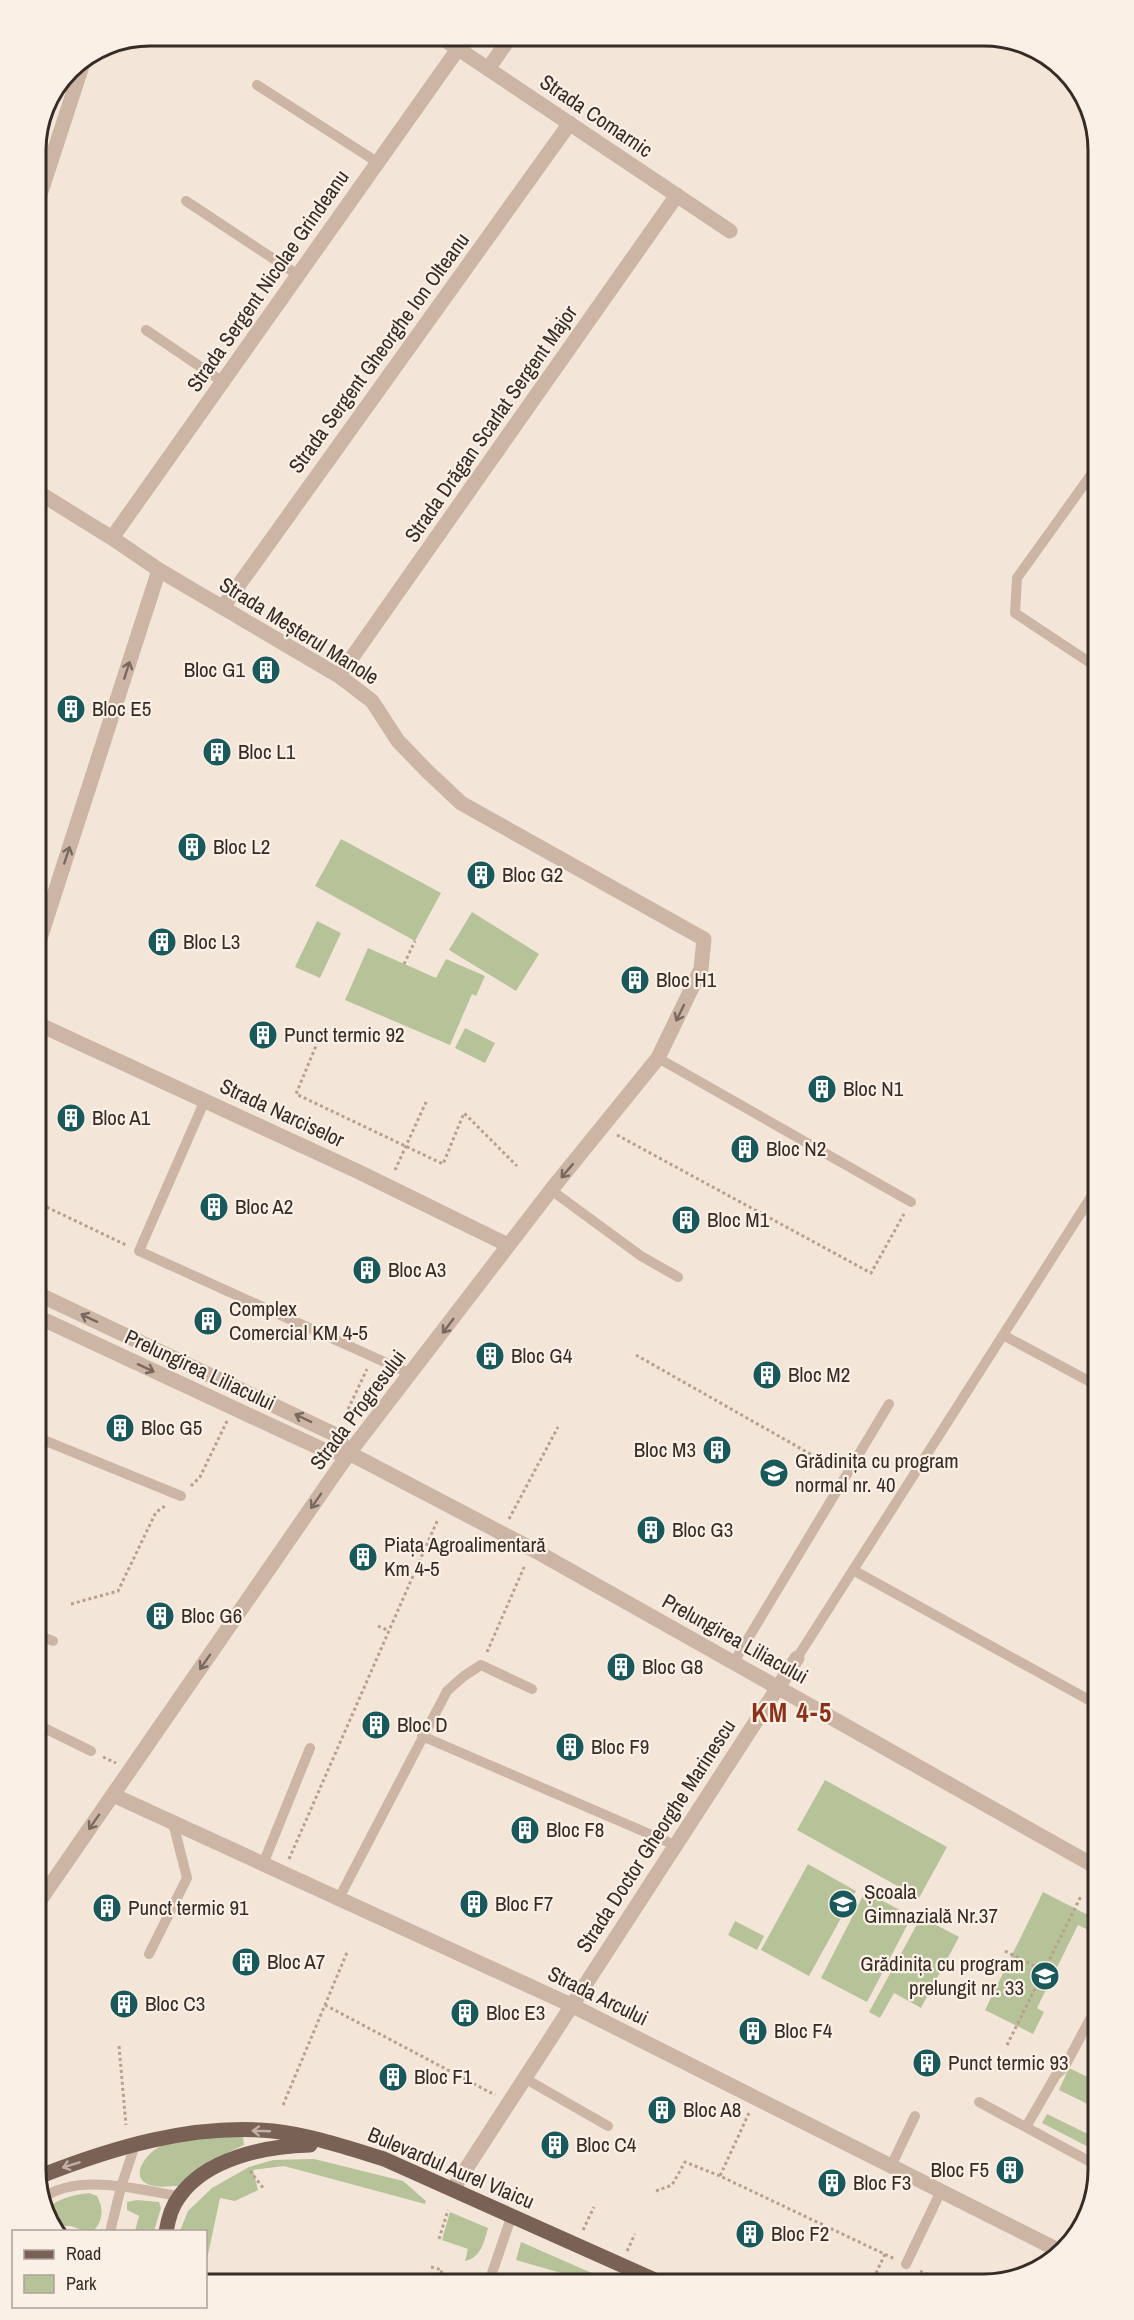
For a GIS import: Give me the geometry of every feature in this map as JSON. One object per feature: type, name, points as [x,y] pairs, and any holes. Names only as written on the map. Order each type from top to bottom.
[{"type":"main road","name":"Bulevardul Aurel Vlaicu","points":[[47,2174],[135,2145],[175,2136],[220,2129],[274,2131],[339,2145],[384,2159],[641,2274]]},
{"type":"main road","points":[[167,2230],[179,2196],[190,2184],[217,2166],[248,2154],[279,2146],[339,2145]]},
{"type":"street","name":"Strada Comarnic","points":[[454,46],[730,231]]},
{"type":"street","points":[[488,69],[504,46]]},
{"type":"street","name":"Strada Sergent Nicolae Grindeanu","points":[[112,538],[458,49]]},
{"type":"street","points":[[47,173],[79,75]]},
{"type":"street","name":"Strada Sergent Gheorghe Ion Olteanu","points":[[223,607],[570,123]]},
{"type":"street","name":"Strada Drăgan Scarlat Sergent Major","points":[[339,676],[676,195]]},
{"type":"street","name":"Strada Meșterul Manole","points":[[47,498],[159,570],[339,676],[372,701],[398,741],[461,803],[704,939]]},
{"type":"street","points":[[47,918],[159,570]]},
{"type":"street","name":"Strada Progresului","points":[[46,1891],[348,1453],[551,1190],[658,1058],[701,969],[704,939]]},
{"type":"street","name":"Strada Narciselor","points":[[47,1028],[388,1186],[508,1245]]},
{"type":"street","name":"Prelungirea Liliacului","points":[[46,1298],[334,1434],[348,1453]]},
{"type":"street","name":"Prelungirea Liliacului","points":[[46,1321],[326,1451],[348,1453],[532,1549],[1088,1862]]},
{"type":"street","name":"Strada Doctor Gheorghe Marinescu","points":[[453,2188],[797,1658]]},
{"type":"street","name":"Strada Arcului","points":[[113,1795],[571,2005],[1052,2247]]},
{"type":"lane","points":[[257,85],[377,162]]},
{"type":"lane","points":[[186,201],[298,275]]},
{"type":"lane","points":[[146,330],[223,382]]},
{"type":"lane","points":[[1088,479],[1017,578],[1015,613],[1088,661]]},
{"type":"lane","points":[[658,1058],[911,1202]]},
{"type":"lane","points":[[205,1100],[139,1251],[411,1374]]},
{"type":"lane","points":[[551,1190],[641,1256],[678,1277]]},
{"type":"lane","points":[[797,1658],[1088,1202]]},
{"type":"lane","points":[[1003,1335],[1088,1381]]},
{"type":"lane","points":[[734,1662],[890,1404]]},
{"type":"lane","points":[[46,1441],[181,1496]]},
{"type":"lane","points":[[853,1570],[1088,1699]]},
{"type":"lane","points":[[46,1638],[53,1641]]},
{"type":"lane","points":[[339,1899],[447,1691],[481,1665],[532,1689]]},
{"type":"lane","points":[[46,1729],[91,1751]]},
{"type":"lane","points":[[422,1736],[675,1845]]},
{"type":"lane","points":[[263,1864],[310,1748]]},
{"type":"lane","points":[[149,1954],[187,1878],[173,1822]]},
{"type":"lane","points":[[1026,2127],[1056,2075],[1064,2068],[1088,2023]]},
{"type":"lane","points":[[524,2078],[608,2126]]},
{"type":"lane","points":[[979,2102],[1088,2161]]},
{"type":"lane","points":[[891,2166],[915,2116]]},
{"type":"lane","points":[[110,2230],[121,2187],[135,2145]]},
{"type":"lane","points":[[50,2193],[73,2186],[92,2184],[179,2196]]},
{"type":"lane","points":[[906,2264],[941,2191]]},
{"type":"lane","points":[[492,2273],[512,2215]]},
{"type":"path","points":[[404,964],[415,941]]},
{"type":"path","points":[[318,1041],[296,1094],[443,1164],[464,1113],[517,1166]]},
{"type":"path","points":[[388,1186],[427,1100]]},
{"type":"path","points":[[604,1127],[871,1273],[911,1202]]},
{"type":"path","points":[[46,1207],[139,1251]]},
{"type":"path","points":[[636,1355],[847,1474]]},
{"type":"path","points":[[71,1604],[118,1591],[156,1512],[181,1496],[200,1477],[232,1408]]},
{"type":"path","points":[[501,1534],[558,1427]]},
{"type":"path","points":[[283,1873],[444,1503]]},
{"type":"path","points":[[481,1665],[532,1549]]},
{"type":"path","points":[[378,1626],[388,1631]]},
{"type":"path","points":[[91,1751],[130,1769]]},
{"type":"path","points":[[1007,2045],[1081,1896]]},
{"type":"path","points":[[283,2105],[348,1950]]},
{"type":"path","points":[[1005,1951],[1044,1971]]},
{"type":"path","points":[[325,2005],[508,2102]]},
{"type":"path","points":[[119,2046],[126,2125]]},
{"type":"path","points":[[720,2176],[756,2098]]},
{"type":"path","points":[[656,2191],[672,2184],[685,2162],[720,2176],[927,2274]]},
{"type":"path","points":[[254,2175],[264,2189]]},
{"type":"path","points":[[582,2231],[594,2207]]},
{"type":"path","points":[[439,2239],[448,2210]]},
{"type":"path","points":[[627,2252],[635,2234]]},
{"type":"path","points":[[876,2274],[885,2254]]},
{"type":"path","points":[[431,2266],[442,2270],[441,2273]]},
{"type":"green space","points":[[341,839],[441,893],[415,941],[315,886]]},
{"type":"green space","points":[[472,912],[539,954],[516,991],[449,950]]},
{"type":"green space","points":[[317,921],[341,933],[320,978],[295,967]]},
{"type":"green space","points":[[368,948],[436,978],[446,959],[485,976],[476,996],[472,994],[450,1045],[345,1000]]},
{"type":"green space","points":[[465,1028],[495,1043],[485,1063],[455,1048]]},
{"type":"green space","points":[[825,1780],[947,1847],[919,1898],[797,1830]]},
{"type":"green space","points":[[808,1864],[856,1891],[809,1976],[761,1950]]},
{"type":"green space","points":[[865,1892],[912,1916],[867,2002],[821,1978]]},
{"type":"green space","points":[[1043,1892],[1086,1914],[1088,1911],[1088,1930],[1078,1925],[1037,2008],[1044,2012],[1033,2034],[985,2010]]},
{"type":"green space","points":[[921,1917],[959,1937],[921,2008],[894,1993],[880,2018],[869,2012]]},
{"type":"green space","points":[[735,1921],[764,1936],[757,1950],[728,1935]]},
{"type":"green space","points":[[1069,2068],[1088,2077],[1088,2104],[1059,2090]]},
{"type":"green space","points":[[1047,2114],[1088,2134],[1088,2147],[1042,2123]]},
{"type":"green space","points":[[243,2136],[244,2145],[209,2163],[178,2186],[153,2186],[144,2182],[140,2177],[141,2166],[145,2160],[154,2150],[167,2143],[200,2138]]},
{"type":"green space","points":[[314,2159],[403,2181],[426,2201],[425,2204],[284,2166],[253,2170],[258,2190],[235,2201],[220,2198],[207,2259],[207,2230],[180,2230],[188,2211],[212,2188],[249,2167],[273,2160]]},
{"type":"green space","points":[[89,2193],[97,2196],[101,2219],[94,2230],[63,2226],[53,2204],[70,2197]]},
{"type":"green space","points":[[137,2200],[159,2202],[161,2208],[154,2230],[135,2230],[139,2216],[127,2210],[127,2202]]},
{"type":"green space","points":[[450,2212],[488,2228],[481,2249],[475,2257],[465,2261],[468,2249],[442,2240]]},
{"type":"green space","points":[[521,2242],[593,2274],[563,2273],[516,2260]]},
{"type":"place","name":"Bloc G1","points":[[266,670]]},
{"type":"place","name":"Bloc E5","points":[[71,709]]},
{"type":"place","name":"Bloc L1","points":[[217,752]]},
{"type":"place","name":"Bloc L2","points":[[192,847]]},
{"type":"place","name":"Bloc G2","points":[[481,875]]},
{"type":"place","name":"Bloc L3","points":[[162,942]]},
{"type":"place","name":"Bloc H1","points":[[635,980]]},
{"type":"place","name":"Punct termic 92","points":[[263,1035]]},
{"type":"place","name":"Bloc N1","points":[[822,1089]]},
{"type":"place","name":"Bloc A1","points":[[71,1118]]},
{"type":"place","name":"Bloc N2","points":[[745,1149]]},
{"type":"place","name":"Bloc A2","points":[[214,1207]]},
{"type":"place","name":"Bloc M1","points":[[686,1220]]},
{"type":"place","name":"Bloc A3","points":[[367,1270]]},
{"type":"place","name":"Complex Comercial KM 4-5","points":[[208,1321]]},
{"type":"place","name":"Bloc G4","points":[[490,1356]]},
{"type":"place","name":"Bloc M2","points":[[767,1375]]},
{"type":"place","name":"Bloc G5","points":[[120,1428]]},
{"type":"place","name":"Bloc M3","points":[[717,1450]]},
{"type":"place","name":"Grădinița cu program normal nr. 40","points":[[774,1473]]},
{"type":"place","name":"Bloc G3","points":[[651,1530]]},
{"type":"place","name":"Piața Agroalimentară Km 4-5","points":[[363,1557]]},
{"type":"place","name":"Bloc G6","points":[[160,1616]]},
{"type":"place","name":"Bloc G8","points":[[621,1667]]},
{"type":"place","name":"Bloc D","points":[[376,1725]]},
{"type":"place","name":"Bloc F9","points":[[570,1747]]},
{"type":"place","name":"Bloc F8","points":[[525,1830]]},
{"type":"place","name":"Bloc F7","points":[[474,1904]]},
{"type":"place","name":"Școala Gimnazială Nr.37","points":[[843,1904]]},
{"type":"place","name":"Punct termic 91","points":[[107,1908]]},
{"type":"place","name":"Bloc A7","points":[[246,1962]]},
{"type":"place","name":"Grădinița cu program prelungit nr. 33","points":[[1045,1976]]},
{"type":"place","name":"Bloc C3","points":[[124,2004]]},
{"type":"place","name":"Bloc E3","points":[[465,2013]]},
{"type":"place","name":"Bloc F4","points":[[753,2031]]},
{"type":"place","name":"Punct termic 93","points":[[927,2063]]},
{"type":"place","name":"Bloc F1","points":[[393,2077]]},
{"type":"place","name":"Bloc A8","points":[[662,2110]]},
{"type":"place","name":"Bloc C4","points":[[555,2145]]},
{"type":"place","name":"Bloc F5","points":[[1010,2170]]},
{"type":"place","name":"Bloc F3","points":[[832,2183]]},
{"type":"place","name":"Bloc F2","points":[[750,2234]]},
{"type":"district","name":"KM 4-5","points":[[792,1713]]}]
